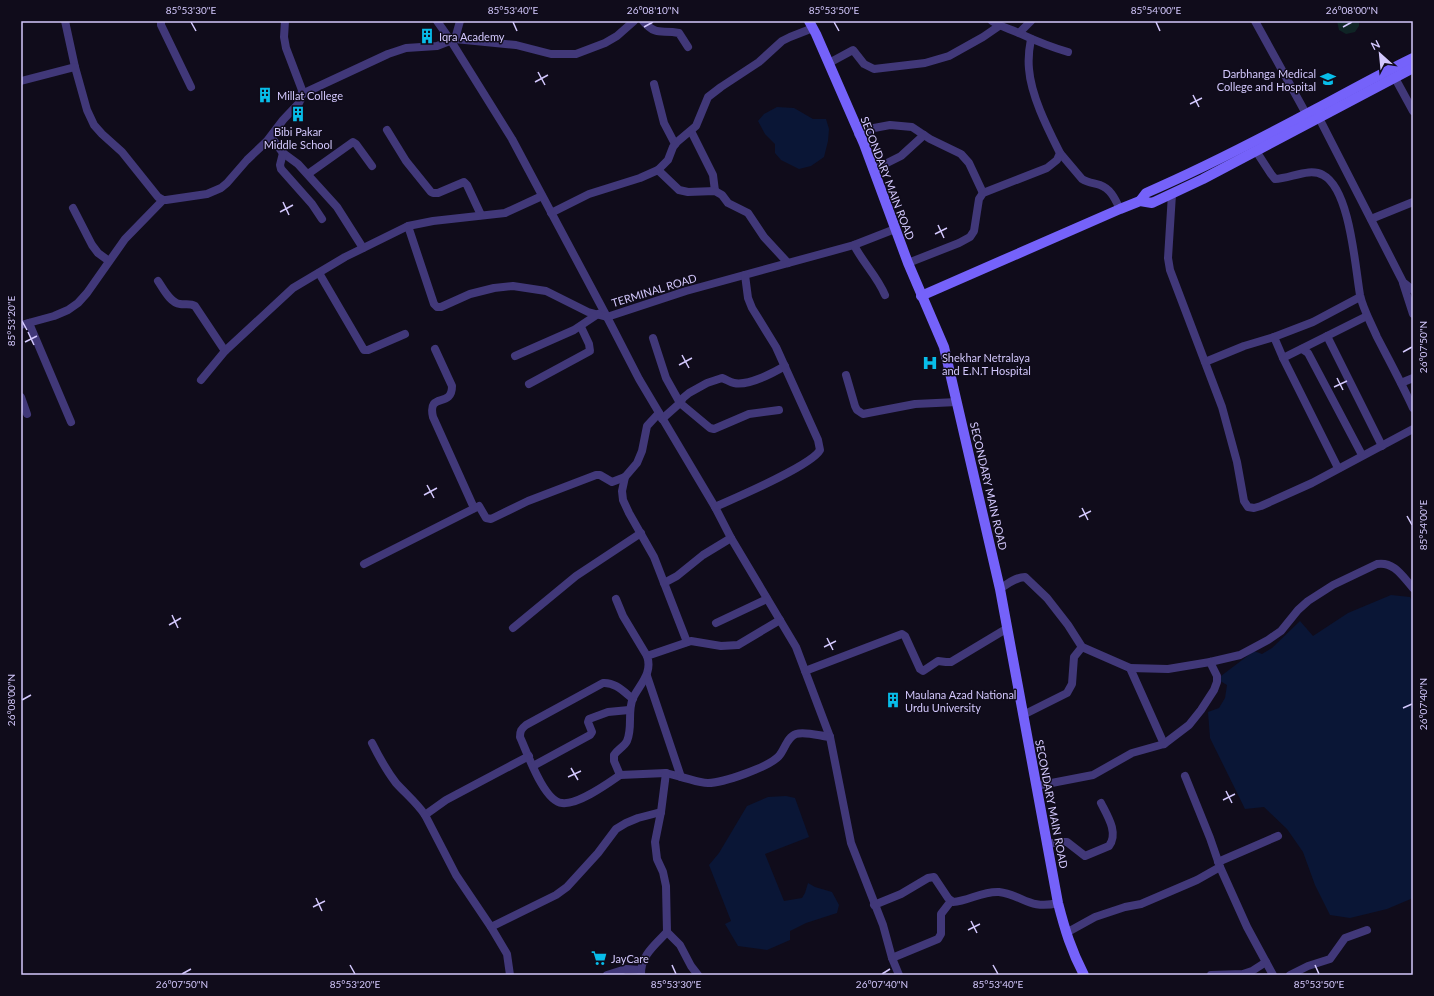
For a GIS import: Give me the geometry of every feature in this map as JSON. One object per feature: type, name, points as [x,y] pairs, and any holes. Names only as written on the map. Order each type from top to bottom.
[{"type":"main road","name":"SECONDARY MAIN ROAD","points":[[811,24],[829,63],[873,170],[921,296],[944,347],[1000,589],[1006,629],[1058,903],[1072,952],[1084,975]]},
{"type":"main road","points":[[921,296],[1120,209],[1140,201],[1152,203],[1172,194],[1203,179],[1235,157],[1256,151],[1388,70],[1413,58]]},
{"type":"main road","points":[[1140,201],[1146,193],[1235,157],[1313,116],[1395,78],[1413,68]]},
{"type":"street","points":[[65,21],[75,67],[87,110],[97,130],[122,152],[162,200]]},
{"type":"street","points":[[161,21],[161,24],[191,88]]},
{"type":"street","points":[[71,422],[25,324],[54,316],[78,303],[87,293],[125,239],[162,200],[208,194],[221,188],[270,137],[299,103],[302,94],[286,48],[284,37],[285,21]]},
{"type":"street","points":[[437,21],[453,40],[512,139],[608,317],[639,379],[796,647],[830,737],[851,843],[883,925],[892,958],[899,975]]},
{"type":"street","points":[[453,40],[460,21]]},
{"type":"street","points":[[302,94],[388,54],[406,48],[437,46],[453,40],[516,45],[551,54],[576,54],[605,43],[617,36],[634,21]]},
{"type":"street","points":[[643,21],[649,28],[655,31],[678,33],[688,47]]},
{"type":"street","points":[[992,21],[1000,26],[1048,46],[1068,52]]},
{"type":"street","points":[[1019,33],[1031,21]]},
{"type":"street","points":[[1255,21],[1313,116],[1371,220],[1403,282],[1413,314]]},
{"type":"street","points":[[551,213],[589,194],[640,178],[658,170],[668,160],[675,144],[691,131],[698,122],[708,97],[759,62],[782,41],[811,24]]},
{"type":"street","points":[[829,63],[853,50],[864,64],[874,69],[925,63],[949,56],[1000,26]]},
{"type":"street","points":[[1031,39],[1028,62],[1031,83],[1043,118],[1060,153],[1082,179],[1100,185],[1108,190],[1120,209]]},
{"type":"street","points":[[21,81],[75,67]]},
{"type":"street","points":[[1395,78],[1413,111]]},
{"type":"street","points":[[654,84],[660,112],[675,144]]},
{"type":"street","points":[[858,134],[874,128],[890,125],[912,127],[924,135],[958,152],[965,158],[983,193]]},
{"type":"street","points":[[387,130],[406,161],[430,192],[435,193],[464,182],[481,215]]},
{"type":"street","points":[[691,131],[713,174],[715,191]]},
{"type":"street","points":[[873,170],[902,156],[924,135]]},
{"type":"street","points":[[270,137],[283,153],[298,164],[308,174],[337,207],[363,248]]},
{"type":"street","points":[[308,174],[353,142],[372,166]]},
{"type":"street","points":[[1256,151],[1276,179],[1301,174],[1318,173],[1324,175],[1334,185],[1348,221],[1360,297],[1367,316],[1413,408]]},
{"type":"street","points":[[283,153],[280,165],[281,169],[306,197],[322,219]]},
{"type":"street","points":[[908,263],[959,243],[970,237],[974,231],[979,200],[983,193],[1047,168],[1057,160],[1060,153]]},
{"type":"street","points":[[658,170],[683,192],[715,191],[728,203],[748,213],[764,237],[788,263]]},
{"type":"street","points":[[1172,194],[1168,264],[1222,407],[1237,462],[1244,501],[1248,507],[1254,508],[1266,504],[1312,483],[1413,429]]},
{"type":"street","points":[[201,380],[225,351],[261,316],[294,288],[345,257],[408,226],[433,221],[505,213],[542,196]]},
{"type":"street","points":[[1371,220],[1413,202]]},
{"type":"street","points":[[73,208],[92,245],[98,253],[109,261]]},
{"type":"street","name":"TERMINAL ROAD","points":[[408,226],[434,304],[437,307],[447,305],[470,294],[494,288],[513,286],[546,291],[588,312],[608,317],[686,291],[854,245],[895,229]]},
{"type":"street","points":[[854,245],[861,258],[880,282],[886,295]]},
{"type":"street","points":[[319,273],[364,350],[368,350],[405,334]]},
{"type":"street","points":[[715,507],[792,470],[815,456],[820,450],[818,440],[776,347],[752,308],[748,298],[744,275]]},
{"type":"street","points":[[158,281],[174,302],[195,306],[225,351]]},
{"type":"street","points":[[1403,282],[1413,290]]},
{"type":"street","points":[[1205,362],[1244,346],[1274,337],[1313,322],[1360,297]]},
{"type":"street","points":[[515,356],[567,334],[598,314]]},
{"type":"street","points":[[1283,358],[1367,316]]},
{"type":"street","points":[[529,384],[590,351],[590,347],[581,326]]},
{"type":"street","points":[[1327,336],[1382,446]]},
{"type":"street","points":[[1274,337],[1338,468]]},
{"type":"street","points":[[652,338],[666,378],[680,403],[712,429],[748,414],[779,410]]},
{"type":"street","points":[[1302,348],[1308,353],[1362,455]]},
{"type":"street","points":[[435,349],[452,386],[452,391],[449,396],[433,405],[431,408],[433,417],[474,508]]},
{"type":"street","points":[[364,564],[479,506],[486,518],[491,519],[533,498],[596,475],[600,475],[612,482],[625,477],[637,463],[642,451],[647,426],[680,403],[689,393],[719,378],[731,383],[749,382],[785,366]]},
{"type":"street","points":[[846,375],[855,406],[863,414],[915,404],[957,402]]},
{"type":"street","points":[[1401,383],[1413,378]]},
{"type":"street","points":[[21,397],[27,414]]},
{"type":"street","points":[[625,477],[622,491],[623,500],[654,557],[687,642]]},
{"type":"street","points":[[513,628],[571,580],[641,533]]},
{"type":"street","points":[[664,583],[677,576],[703,555],[731,538]]},
{"type":"street","points":[[1000,589],[1020,577],[1025,577],[1048,598],[1082,647],[1130,668],[1168,669],[1240,655],[1268,640],[1281,630],[1298,610],[1333,585],[1378,564],[1389,564],[1396,569],[1413,588]]},
{"type":"street","points":[[616,598],[623,616],[647,656],[649,666],[647,676],[633,698],[629,710],[630,732],[627,741],[616,751],[614,758],[620,775]]},
{"type":"street","points":[[716,623],[767,598]]},
{"type":"street","points":[[647,656],[691,641],[721,646],[738,645],[780,620]]},
{"type":"street","points":[[805,671],[902,634],[905,636],[920,669],[923,671],[938,661],[948,662],[954,660],[1006,629]]},
{"type":"street","points":[[1023,715],[1067,693],[1072,684],[1074,657],[1082,647]]},
{"type":"street","points":[[1036,786],[1093,775],[1132,752],[1164,744],[1192,722],[1214,690],[1217,682],[1217,676],[1210,662]]},
{"type":"street","points":[[1130,668],[1164,744]]},
{"type":"street","points":[[647,676],[681,777]]},
{"type":"street","points":[[633,698],[614,685],[604,683],[526,725],[520,732],[520,737],[542,786],[559,803],[564,804],[586,796],[620,775],[666,773],[702,782],[717,782],[763,767],[772,762],[778,757],[794,735],[806,734],[830,737]]},
{"type":"street","points":[[533,766],[590,735],[592,732],[588,722],[589,719],[608,712],[629,710]]},
{"type":"street","points":[[372,743],[381,762],[425,815],[456,875],[491,927],[507,954],[510,975]]},
{"type":"street","points":[[425,815],[446,800],[529,756]]},
{"type":"street","points":[[666,773],[662,812],[655,842],[657,859],[663,872],[666,886],[668,932],[680,945],[691,966],[698,975]]},
{"type":"street","points":[[1185,776],[1219,865],[1247,927],[1273,975]]},
{"type":"street","points":[[1047,844],[1067,842],[1085,856],[1109,846],[1111,843],[1112,826],[1101,804]]},
{"type":"street","points":[[491,927],[556,895],[567,887],[598,853],[616,829],[638,818],[662,812]]},
{"type":"street","points":[[1066,933],[1096,917],[1125,907],[1141,904],[1197,880],[1219,865],[1278,836]]},
{"type":"street","points":[[874,905],[901,894],[931,877],[936,878],[951,901],[957,902],[991,892],[1009,894],[1027,902],[1040,905],[1047,906],[1058,903]]},
{"type":"street","points":[[892,958],[938,939],[941,934],[941,914],[951,901]]},
{"type":"street","points":[[1290,975],[1308,966],[1330,959],[1345,938],[1367,930]]},
{"type":"street","points":[[607,975],[626,969],[641,972],[642,962],[648,952],[668,932]]},
{"type":"street","points":[[1211,975],[1243,974],[1252,971],[1266,962]]},
{"type":"green space","points":[[1337,21],[1359,21],[1359,26],[1355,32],[1346,34],[1339,30]]},
{"type":"water","points":[[777,107],[794,108],[813,119],[826,119],[829,129],[824,157],[811,166],[799,169],[781,160],[775,153],[775,144],[765,134],[758,121],[764,114]]},
{"type":"water","points":[[1391,595],[1410,597],[1413,602],[1413,898],[1387,909],[1350,918],[1330,915],[1315,885],[1303,852],[1287,829],[1264,807],[1245,809],[1210,738],[1208,712],[1219,708],[1225,698],[1227,685],[1217,679],[1254,651],[1262,654],[1272,648],[1300,621],[1313,636],[1348,613]]},
{"type":"water","points":[[786,796],[795,798],[809,837],[765,854],[784,901],[802,898],[808,883],[815,887],[832,892],[839,905],[837,913],[806,923],[790,931],[790,940],[767,950],[738,946],[725,924],[731,921],[709,865],[719,853],[747,806],[768,797]]},
{"type":"place","name":"Iqra Academy","points":[[427,36]]},
{"type":"place","name":"Darbhanga Medical College and Hospital","points":[[1328,79]]},
{"type":"place","name":"Millat College","points":[[265,95]]},
{"type":"place","name":"Bibi Pakar Middle School","points":[[298,114]]},
{"type":"place","name":"Shekhar Netralaya and E.N.T Hospital","points":[[930,363]]},
{"type":"place","name":"Maulana Azad National Urdu University","points":[[893,700]]},
{"type":"place","name":"JayCare","points":[[599,958]]}]
